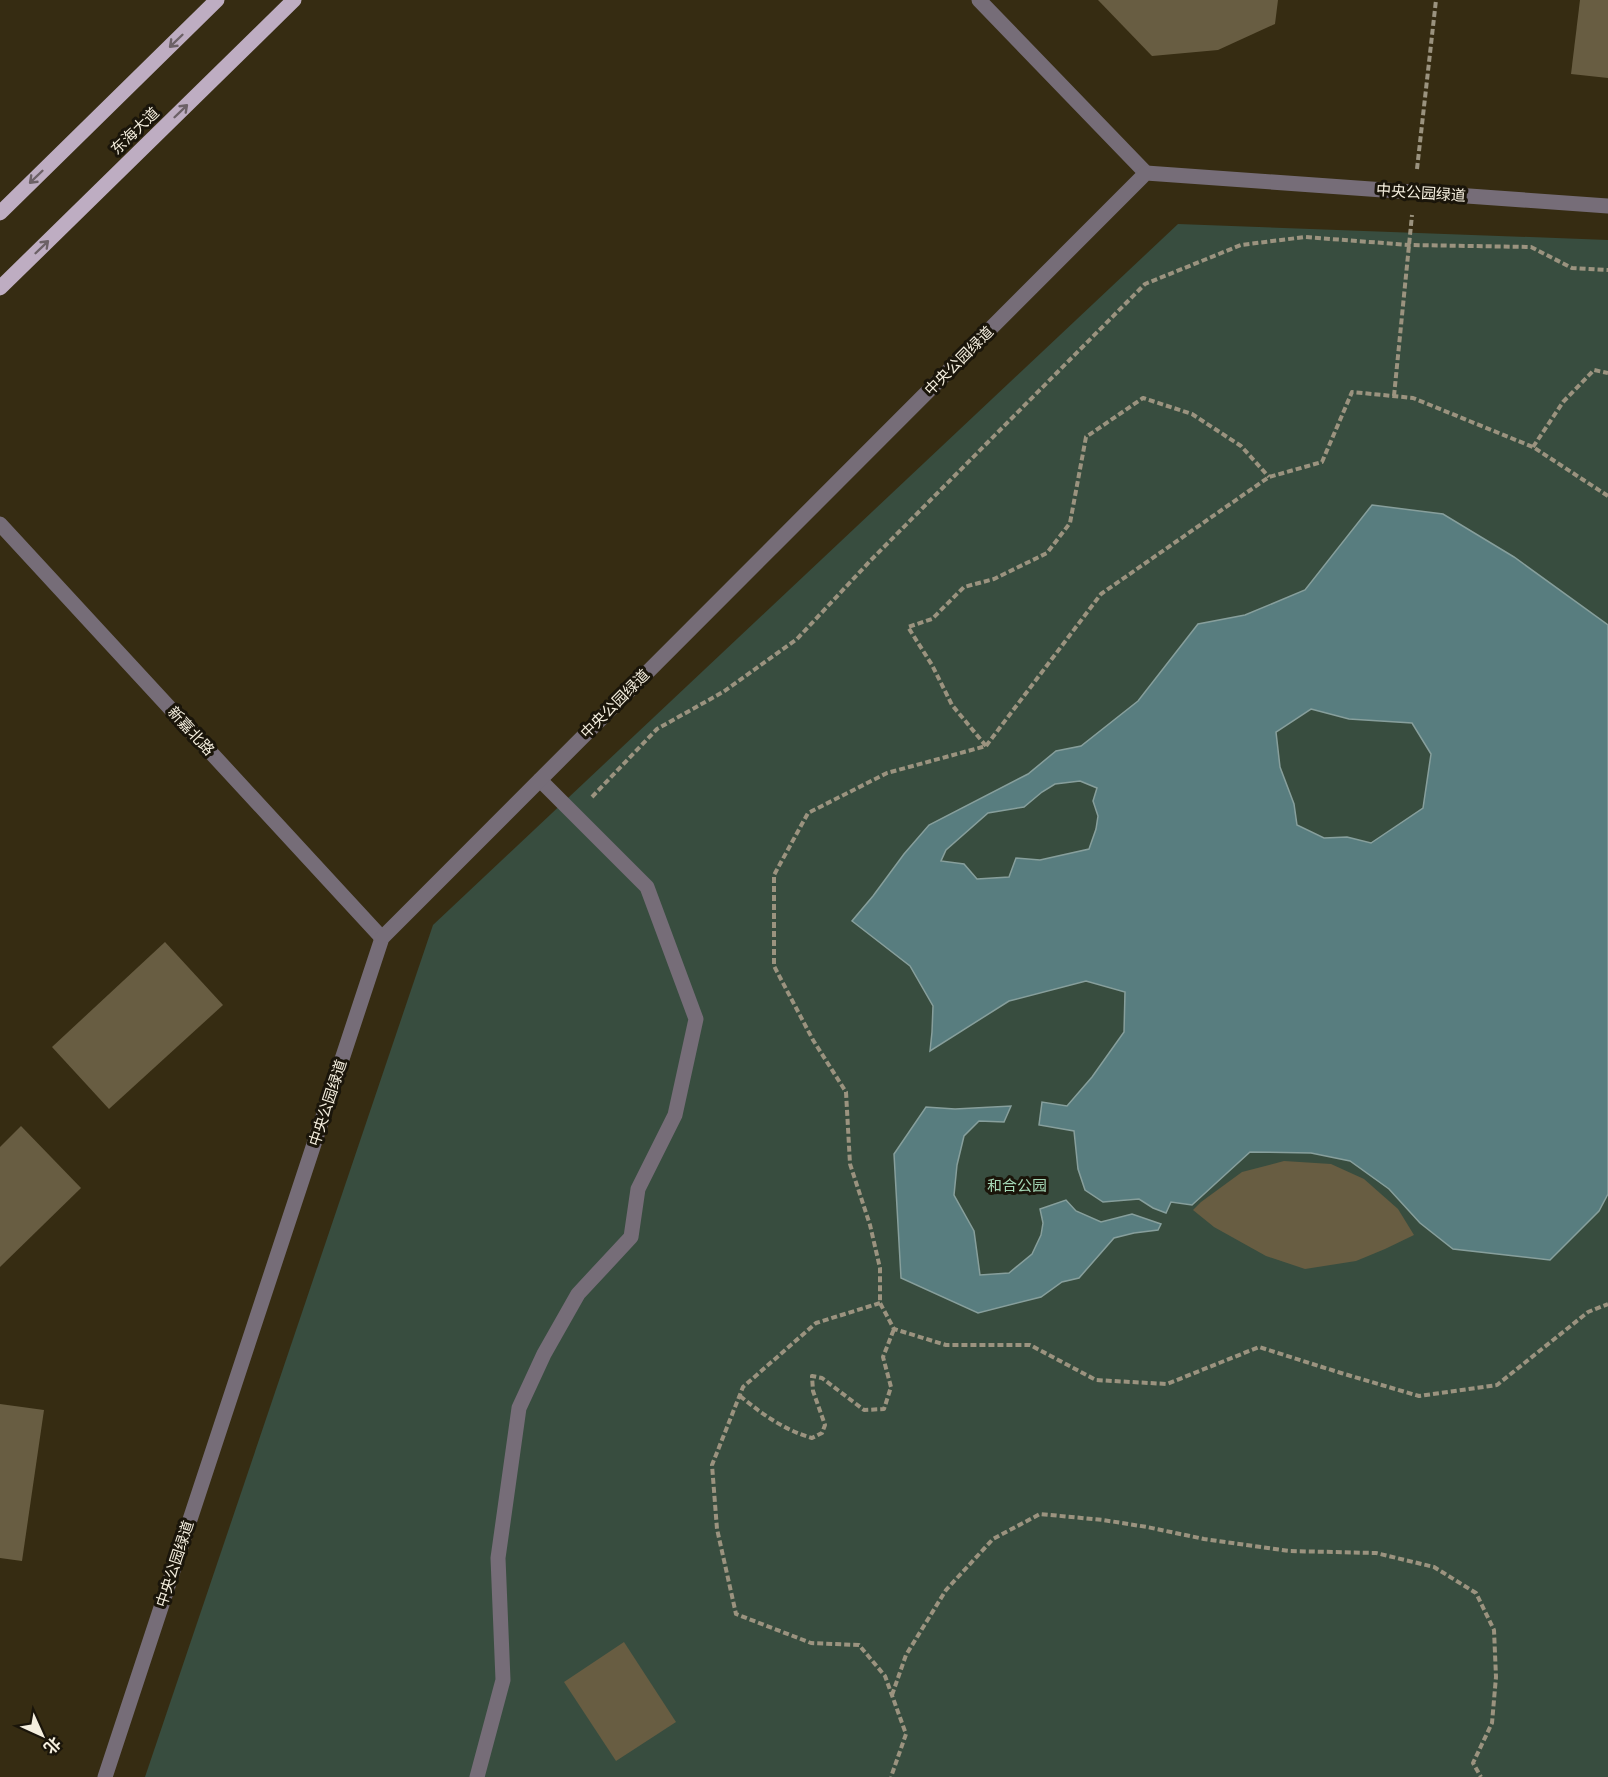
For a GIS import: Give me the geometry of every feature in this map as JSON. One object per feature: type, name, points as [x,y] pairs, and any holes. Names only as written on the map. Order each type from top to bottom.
[{"type":"main road","points":[[0,213],[218,0]]},
{"type":"main road","name":"东海大道","points":[[0,288],[294,0]]},
{"type":"street","points":[[979,0],[1146,173]]},
{"type":"street","name":"中央公园绿道","points":[[105,1777],[382,938],[1146,173],[1608,206]]},
{"type":"street","name":"新嘉北路","points":[[0,524],[382,938]]},
{"type":"street","points":[[477,1777],[503,1680],[498,1558],[519,1408],[544,1354],[578,1294],[631,1237],[638,1189],[675,1115],[696,1019],[647,887],[540,780]]},
{"type":"path","points":[[574,814],[657,729],[723,692],[797,639],[871,560],[1145,284],[1240,245],[1305,237],[1409,245],[1531,247],[1572,268],[1608,270]]},
{"type":"path","points":[[1533,447],[1563,402],[1594,370],[1608,373]]},
{"type":"path","points":[[1608,496],[1533,447],[1413,398],[1352,392],[1322,462],[1269,477],[1101,594],[986,746],[887,774],[808,813],[774,875],[774,966],[813,1041],[846,1092],[850,1164],[870,1226],[880,1268],[880,1303],[894,1329],[946,1345],[1030,1345],[1096,1380],[1120,1382],[1167,1384],[1259,1347],[1419,1396],[1497,1385],[1588,1312],[1608,1304]]},
{"type":"path","points":[[986,746],[952,705],[932,665],[908,627],[932,619],[964,587],[994,579],[1047,552],[1070,523],[1086,437],[1143,398],[1192,414],[1241,446],[1269,477]]},
{"type":"path","points":[[880,1303],[816,1323],[743,1388],[712,1465],[717,1529],[736,1614],[811,1643],[859,1645],[885,1676],[906,1734],[891,1777]]},
{"type":"path","points":[[740,1396],[775,1423],[797,1434],[812,1438],[822,1433],[825,1425],[813,1391],[812,1376],[822,1378],[864,1410],[885,1409],[891,1387],[883,1357],[894,1329]]},
{"type":"path","points":[[892,1695],[906,1654],[946,1590],[993,1539],[1040,1514],[1103,1520],[1204,1539],[1289,1551],[1376,1553],[1434,1567],[1476,1593],[1494,1630],[1496,1677],[1492,1722],[1473,1763],[1480,1777]]},
{"type":"green space","name":"和合公园","points":[[1178,224],[1608,240],[1608,1777],[145,1777],[433,925]]},
{"type":"water","points":[[1372,505],[1443,514],[1514,557],[1608,625],[1608,1194],[1599,1211],[1550,1260],[1453,1249],[1420,1223],[1389,1189],[1350,1161],[1311,1153],[1250,1152],[1192,1205],[1171,1202],[1166,1213],[1139,1199],[1103,1202],[1085,1190],[1078,1169],[1074,1131],[1039,1125],[1042,1102],[1067,1106],[1092,1077],[1124,1032],[1125,992],[1086,981],[1009,1001],[930,1051],[933,1006],[910,966],[852,921],[929,825],[1028,774],[1056,751],[1081,746],[1138,701],[1198,624],[1245,615],[1305,590]],"holes":[[[1311,709],[1349,719],[1412,723],[1431,754],[1423,808],[1371,843],[1347,837],[1324,838],[1297,825],[1294,804],[1280,767],[1276,732]],[[1080,781],[1097,788],[1093,801],[1098,816],[1089,849],[1040,860],[1016,858],[1009,877],[977,879],[964,864],[941,861],[946,850],[988,813],[1024,807],[1055,784]]]},
{"type":"water","points":[[1011,1106],[1004,1122],[979,1121],[964,1136],[957,1165],[954,1195],[974,1231],[980,1275],[1009,1273],[1032,1254],[1041,1235],[1043,1223],[1040,1209],[1066,1200],[1076,1211],[1101,1222],[1132,1214],[1161,1224],[1158,1230],[1114,1238],[1079,1278],[1062,1282],[1041,1297],[978,1313],[901,1278],[894,1154],[926,1107],[955,1109]]},
{"type":"building","points":[[1098,0],[1278,0],[1275,24],[1218,50],[1152,56]]},
{"type":"building","points":[[1580,0],[1608,0],[1608,78],[1571,74]]},
{"type":"building","points":[[165,942],[223,1005],[109,1109],[52,1047]]},
{"type":"building","points":[[21,1126],[81,1188],[0,1267],[0,1147]]},
{"type":"building","points":[[1284,1161],[1331,1164],[1364,1179],[1398,1209],[1414,1235],[1356,1261],[1305,1269],[1266,1256],[1214,1227],[1193,1210],[1242,1172]]},
{"type":"building","points":[[0,1404],[44,1410],[22,1561],[0,1558]]},
{"type":"building","points":[[624,1642],[676,1722],[616,1761],[564,1682]]}]
